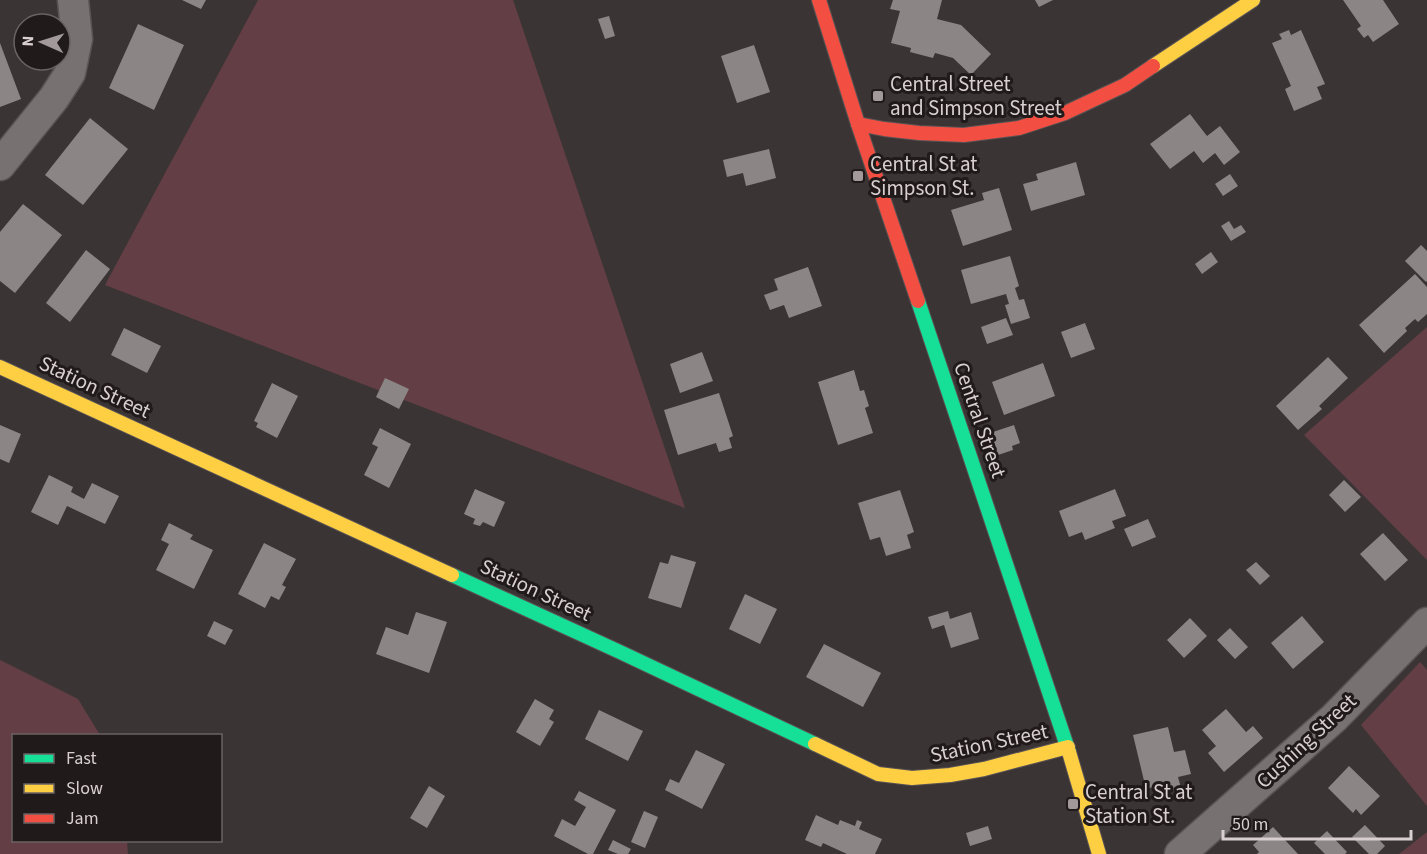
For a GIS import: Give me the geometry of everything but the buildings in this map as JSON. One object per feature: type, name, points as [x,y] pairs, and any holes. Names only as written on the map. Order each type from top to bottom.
[{"type":"street","points":[[0,165],[54,98],[70,72],[77,39],[74,0]]},
{"type":"street","name":"Central Street","points":[[819,0],[858,124],[1068,747],[1099,854]]},
{"type":"street","points":[[858,124],[919,133],[964,135],[1019,128],[1065,113],[1125,84],[1253,0]]},
{"type":"street","name":"Station Street","points":[[0,367],[620,652],[878,774],[932,777],[989,768],[1068,747]]},
{"type":"street","name":"Cushing Street","points":[[1180,854],[1334,718],[1427,623]]},
{"type":"shaded area","points":[[258,0],[513,0],[685,508],[105,285]]},
{"type":"shaded area","points":[[1427,327],[1427,560],[1304,435]]},
{"type":"shaded area","points":[[0,660],[78,699],[99,734],[12,734],[12,842],[127,842],[128,854],[0,854]]},
{"type":"shaded area","points":[[1420,662],[1427,670],[1427,806],[1361,725]]},
{"type":"shaded area","points":[[1427,832],[1427,854],[1399,854]]},
{"type":"traffic: fast","points":[[918,301],[1069,752]]},
{"type":"traffic: fast","points":[[452,575],[815,744]]},
{"type":"traffic: slow","points":[[1153,66],[1253,0]]},
{"type":"traffic: slow","points":[[0,367],[452,575]]},
{"type":"traffic: slow","points":[[815,744],[878,774],[912,778],[984,769],[1068,747]]},
{"type":"traffic: slow","points":[[1069,752],[1099,854]]},
{"type":"traffic: jam","points":[[819,0],[918,301]]},
{"type":"traffic: jam","points":[[858,124],[919,133],[964,135],[1019,128],[1065,113],[1125,85],[1153,66]]},
{"type":"place","name":"Central Street and Simpson Street","points":[[878,96]]},
{"type":"place","name":"Central St at Simpson St.","points":[[858,176]]},
{"type":"place","name":"Central St at Station St.","points":[[1073,804]]}]
